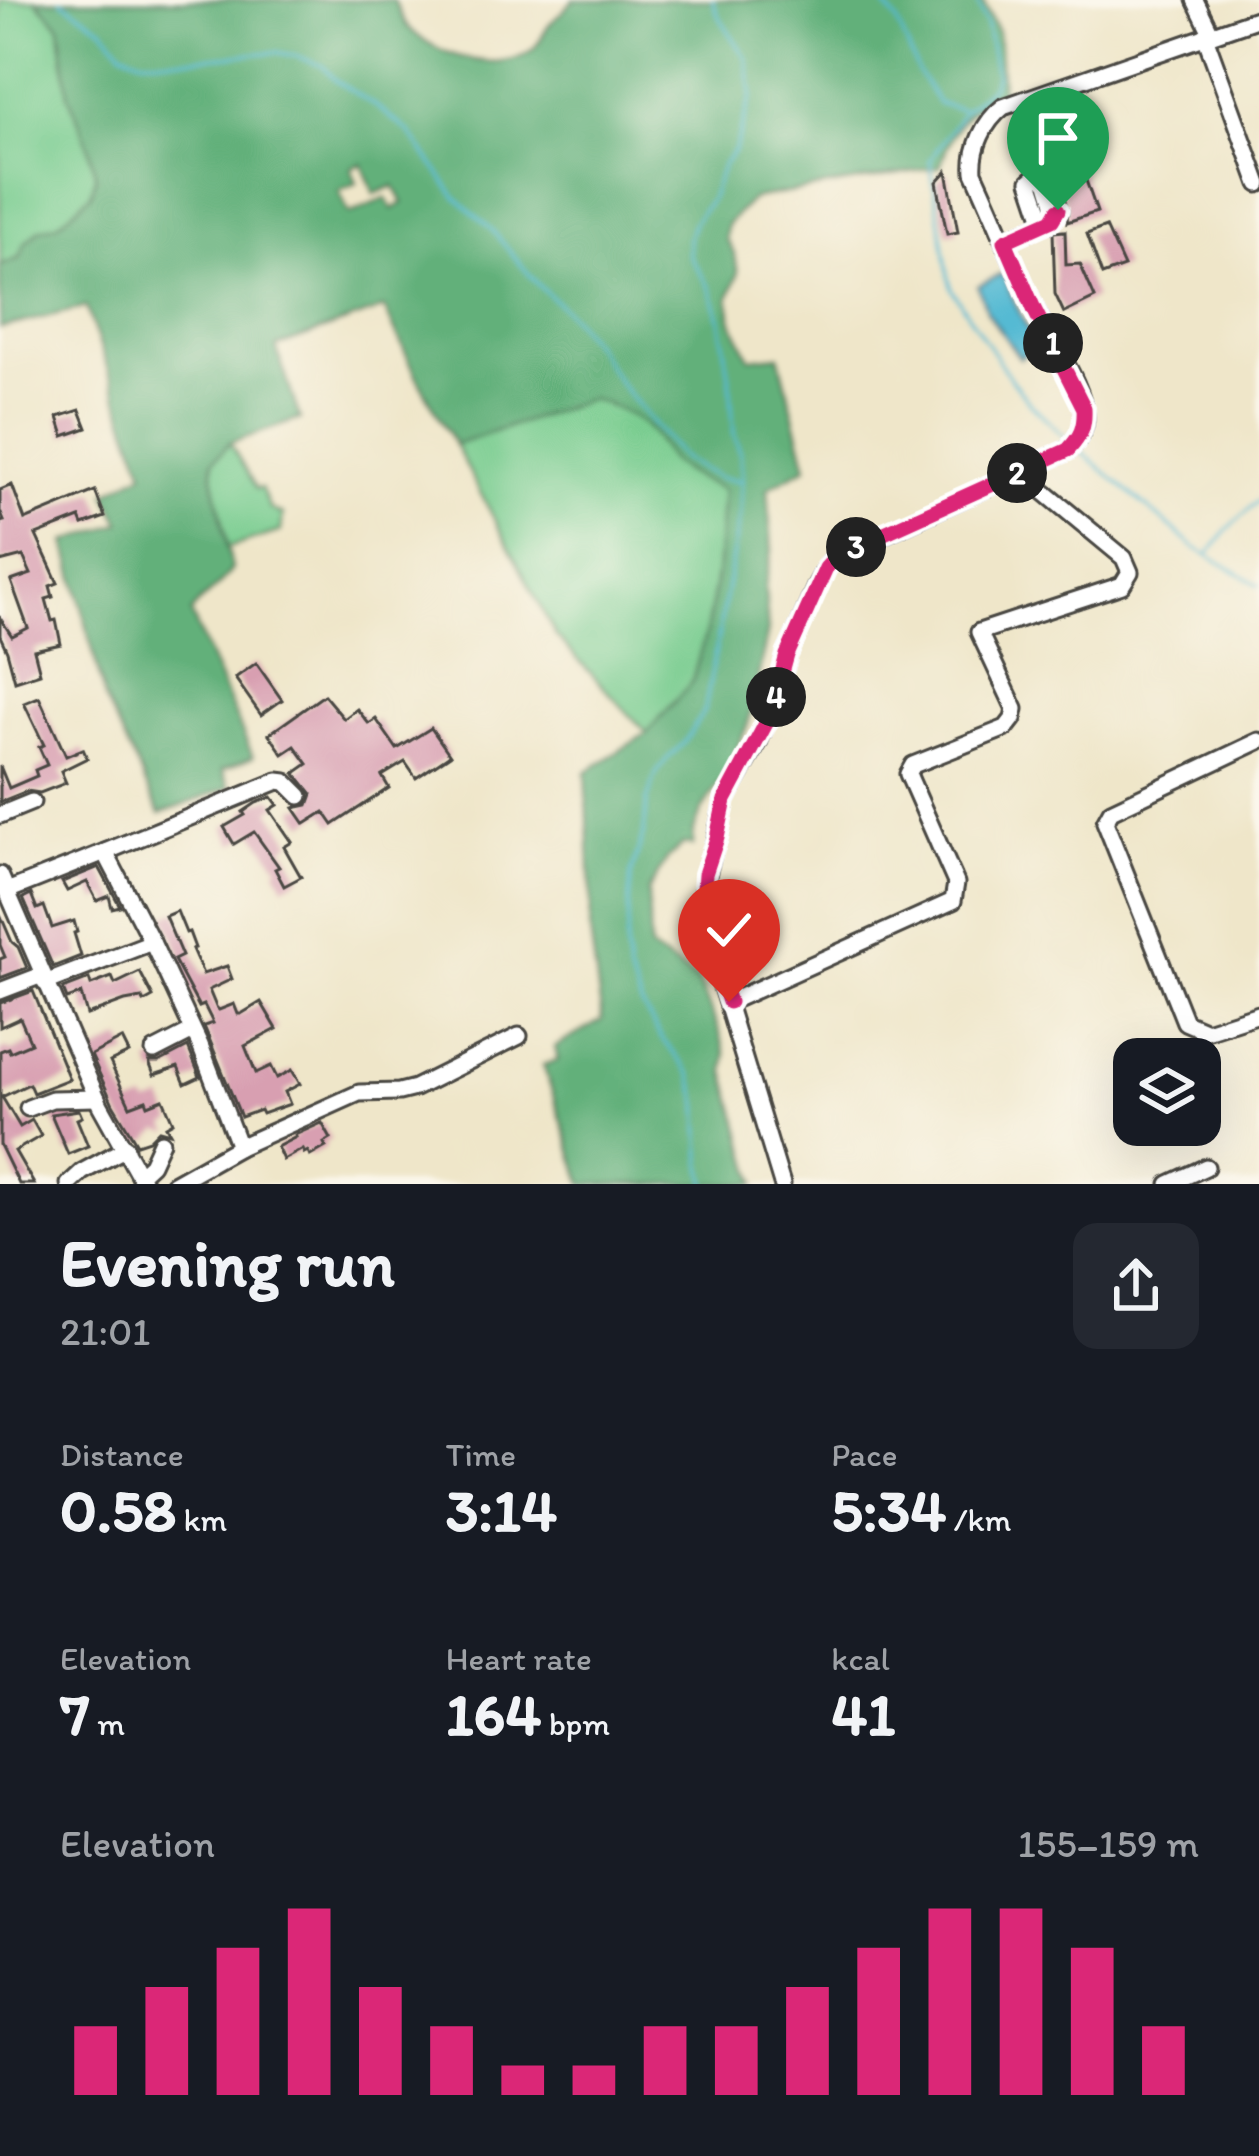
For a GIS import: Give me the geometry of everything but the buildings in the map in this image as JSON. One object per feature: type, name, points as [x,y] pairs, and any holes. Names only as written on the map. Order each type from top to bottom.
[{"type":"street","points":[[1195,0],[1259,184]]},
{"type":"street","points":[[782,1184],[702,921],[705,874],[725,800],[770,716],[787,655],[826,568],[836,557],[1074,444],[1084,425],[1084,408],[974,172],[974,152],[994,114],[1017,101],[1259,18]]},
{"type":"street","points":[[1005,241],[1044,220]]},
{"type":"street","points":[[729,1002],[953,901],[956,883],[908,774],[913,765],[1006,728],[1013,719],[1015,709],[980,632],[1122,585],[1130,572],[1124,558],[1020,472]]},
{"type":"street","points":[[1259,741],[1111,812],[1105,822],[1185,1022],[1206,1031],[1259,1014]]},
{"type":"street","points":[[142,1180],[97,1098],[3,883],[105,852],[278,781],[286,782],[300,796]]},
{"type":"street","points":[[0,815],[32,802]]},
{"type":"street","points":[[105,852],[193,1031],[239,1147]]},
{"type":"street","points":[[0,991],[152,942]]},
{"type":"street","points":[[154,1051],[193,1031]]},
{"type":"street","points":[[173,1184],[239,1147],[359,1094],[415,1088],[519,1036]]},
{"type":"street","points":[[28,1108],[52,1100],[97,1098]]},
{"type":"street","points":[[142,1180],[160,1142]]},
{"type":"street","points":[[69,1184],[126,1148]]},
{"type":"street","points":[[1169,1184],[1206,1167]]},
{"type":"green space","points":[[0,0],[36,0],[60,26],[68,94],[96,177],[91,194],[58,224],[40,229],[25,243],[20,258],[0,266]]},
{"type":"green space","points":[[36,0],[394,0],[407,26],[432,45],[466,58],[500,61],[533,49],[573,0],[982,0],[998,32],[1002,95],[977,106],[960,122],[940,167],[752,199],[727,225],[726,239],[738,274],[729,299],[732,321],[750,358],[779,355],[807,467],[768,488],[772,551],[765,587],[768,631],[748,724],[727,771],[702,810],[693,846],[684,844],[668,858],[648,891],[650,949],[698,980],[719,1030],[725,1071],[756,1184],[583,1184],[543,1065],[558,1060],[555,1047],[602,1020],[590,932],[586,772],[647,733],[692,682],[718,565],[723,490],[678,467],[637,420],[590,399],[455,445],[384,308],[276,347],[300,419],[230,443],[213,461],[232,569],[191,613],[253,757],[222,770],[230,787],[160,814],[105,700],[66,542],[121,523],[106,493],[144,472],[86,307],[0,328],[0,266],[20,258],[25,243],[40,229],[58,224],[91,194],[96,177],[68,94],[60,26]],"holes":[[[362,164],[374,194],[394,186],[403,203],[393,209],[386,198],[349,214],[339,191],[357,183],[351,168]]]},
{"type":"green space","points":[[590,399],[637,419],[678,467],[723,490],[718,565],[692,682],[647,733],[556,636],[455,445]]},
{"type":"green space","points":[[230,443],[270,509],[283,515],[281,531],[228,548],[213,461]]},
{"type":"water","points":[[1002,274],[1035,346],[1020,358],[987,312],[978,286]]},
{"type":"waterway","points":[[61,0],[104,29],[122,51],[142,59],[277,52],[323,66],[336,81],[409,132],[456,197],[566,311],[684,460],[720,478],[742,481]]},
{"type":"waterway","points":[[707,1184],[691,1074],[642,1006],[629,974],[626,950],[631,875],[644,832],[647,801],[656,774],[684,743],[705,709],[740,514],[740,452],[720,318],[710,288],[689,255],[694,222],[735,150],[752,94],[747,59],[713,0]]},
{"type":"waterway","points":[[880,0],[897,21],[918,72],[938,103],[964,110]]},
{"type":"waterway","points":[[976,0],[986,22],[996,75],[991,87],[964,110],[930,160],[948,275],[952,290],[1012,381],[1067,439]]},
{"type":"waterway","points":[[1078,449],[1194,547],[1259,585]]},
{"type":"waterway","points":[[1208,555],[1259,500]]},
{"type":"route","points":[[729,1002],[702,921],[705,874],[725,800],[770,716],[787,655],[826,568],[836,557],[1068,450],[1080,438],[1084,408],[1005,241],[1052,220],[1058,210]]}]
